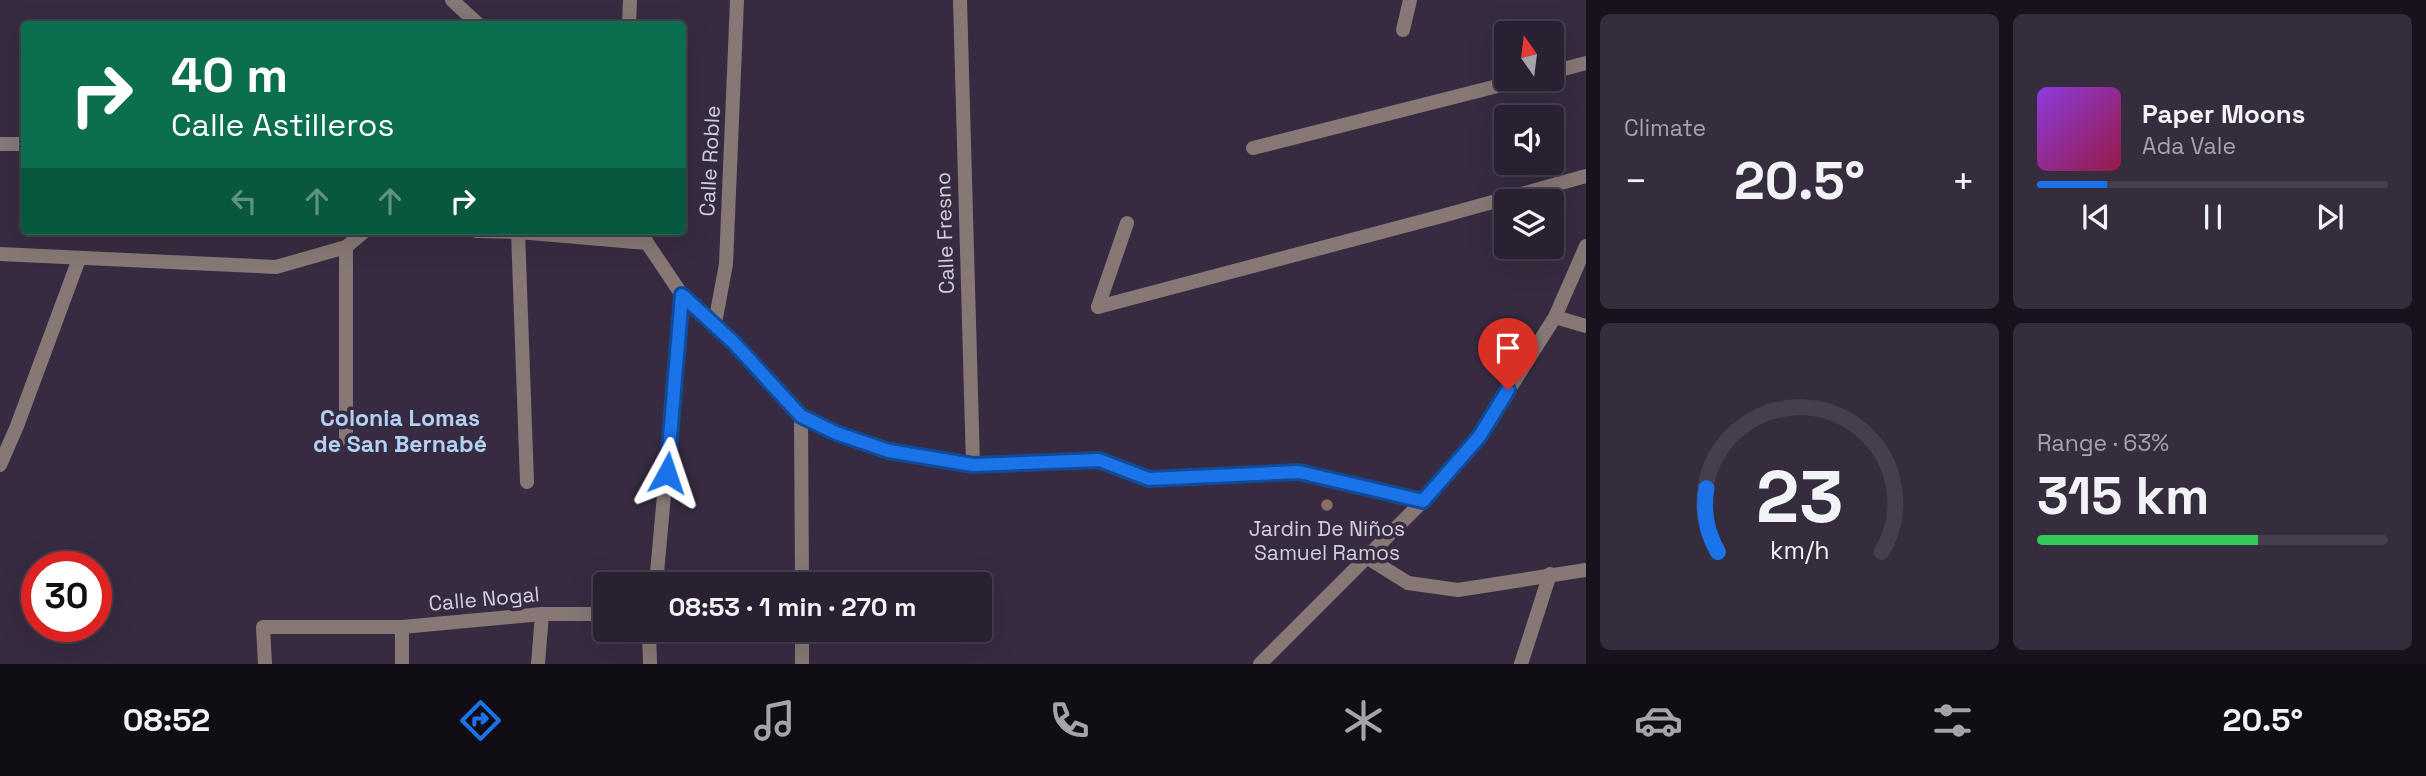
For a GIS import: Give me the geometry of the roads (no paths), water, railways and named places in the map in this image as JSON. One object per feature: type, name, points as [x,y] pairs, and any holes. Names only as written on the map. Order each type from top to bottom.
[{"type":"street","points":[[452,0],[475,21]]},
{"type":"street","points":[[629,21],[630,0]]},
{"type":"street","name":"Calle Roble","points":[[715,323],[726,264],[737,0]]},
{"type":"street","name":"Calle Fresno","points":[[960,0],[973,465]]},
{"type":"street","points":[[1403,30],[1410,0]]},
{"type":"street","points":[[1564,69],[1586,63]]},
{"type":"street","points":[[1253,148],[1494,87]]},
{"type":"street","points":[[0,144],[21,144]]},
{"type":"street","points":[[1127,223],[1098,307],[1586,176]]},
{"type":"street","points":[[0,254],[276,267],[346,247],[360,235]]},
{"type":"street","points":[[518,235],[527,482]]},
{"type":"street","points":[[594,235],[644,237],[682,295],[715,323],[801,416],[836,433],[889,451],[973,465],[1099,460],[1149,479],[1299,472],[1423,501]]},
{"type":"street","points":[[1260,664],[1423,501],[1479,437],[1555,317],[1586,246]]},
{"type":"street","points":[[346,247],[346,439]]},
{"type":"street","points":[[0,465],[79,259]]},
{"type":"street","points":[[657,572],[682,295]]},
{"type":"street","points":[[1555,317],[1586,326]]},
{"type":"street","points":[[801,416],[802,572]]},
{"type":"street","points":[[1368,558],[1408,583],[1458,590],[1586,570]]},
{"type":"street","points":[[1521,664],[1550,574]]},
{"type":"street","points":[[538,664],[542,614]]},
{"type":"street","name":"Calle Nogal","points":[[402,664],[402,627],[542,614],[593,614]]},
{"type":"street","points":[[265,664],[263,627],[402,627]]},
{"type":"street","points":[[649,642],[650,664]]},
{"type":"street","points":[[802,642],[802,664]]},
{"type":"place","name":"Jardin De Niños Samuel Ramos","points":[[1327,505]]},
{"type":"district","name":"Colonia Lomas de San Bernabé","points":[[400,431]]}]
